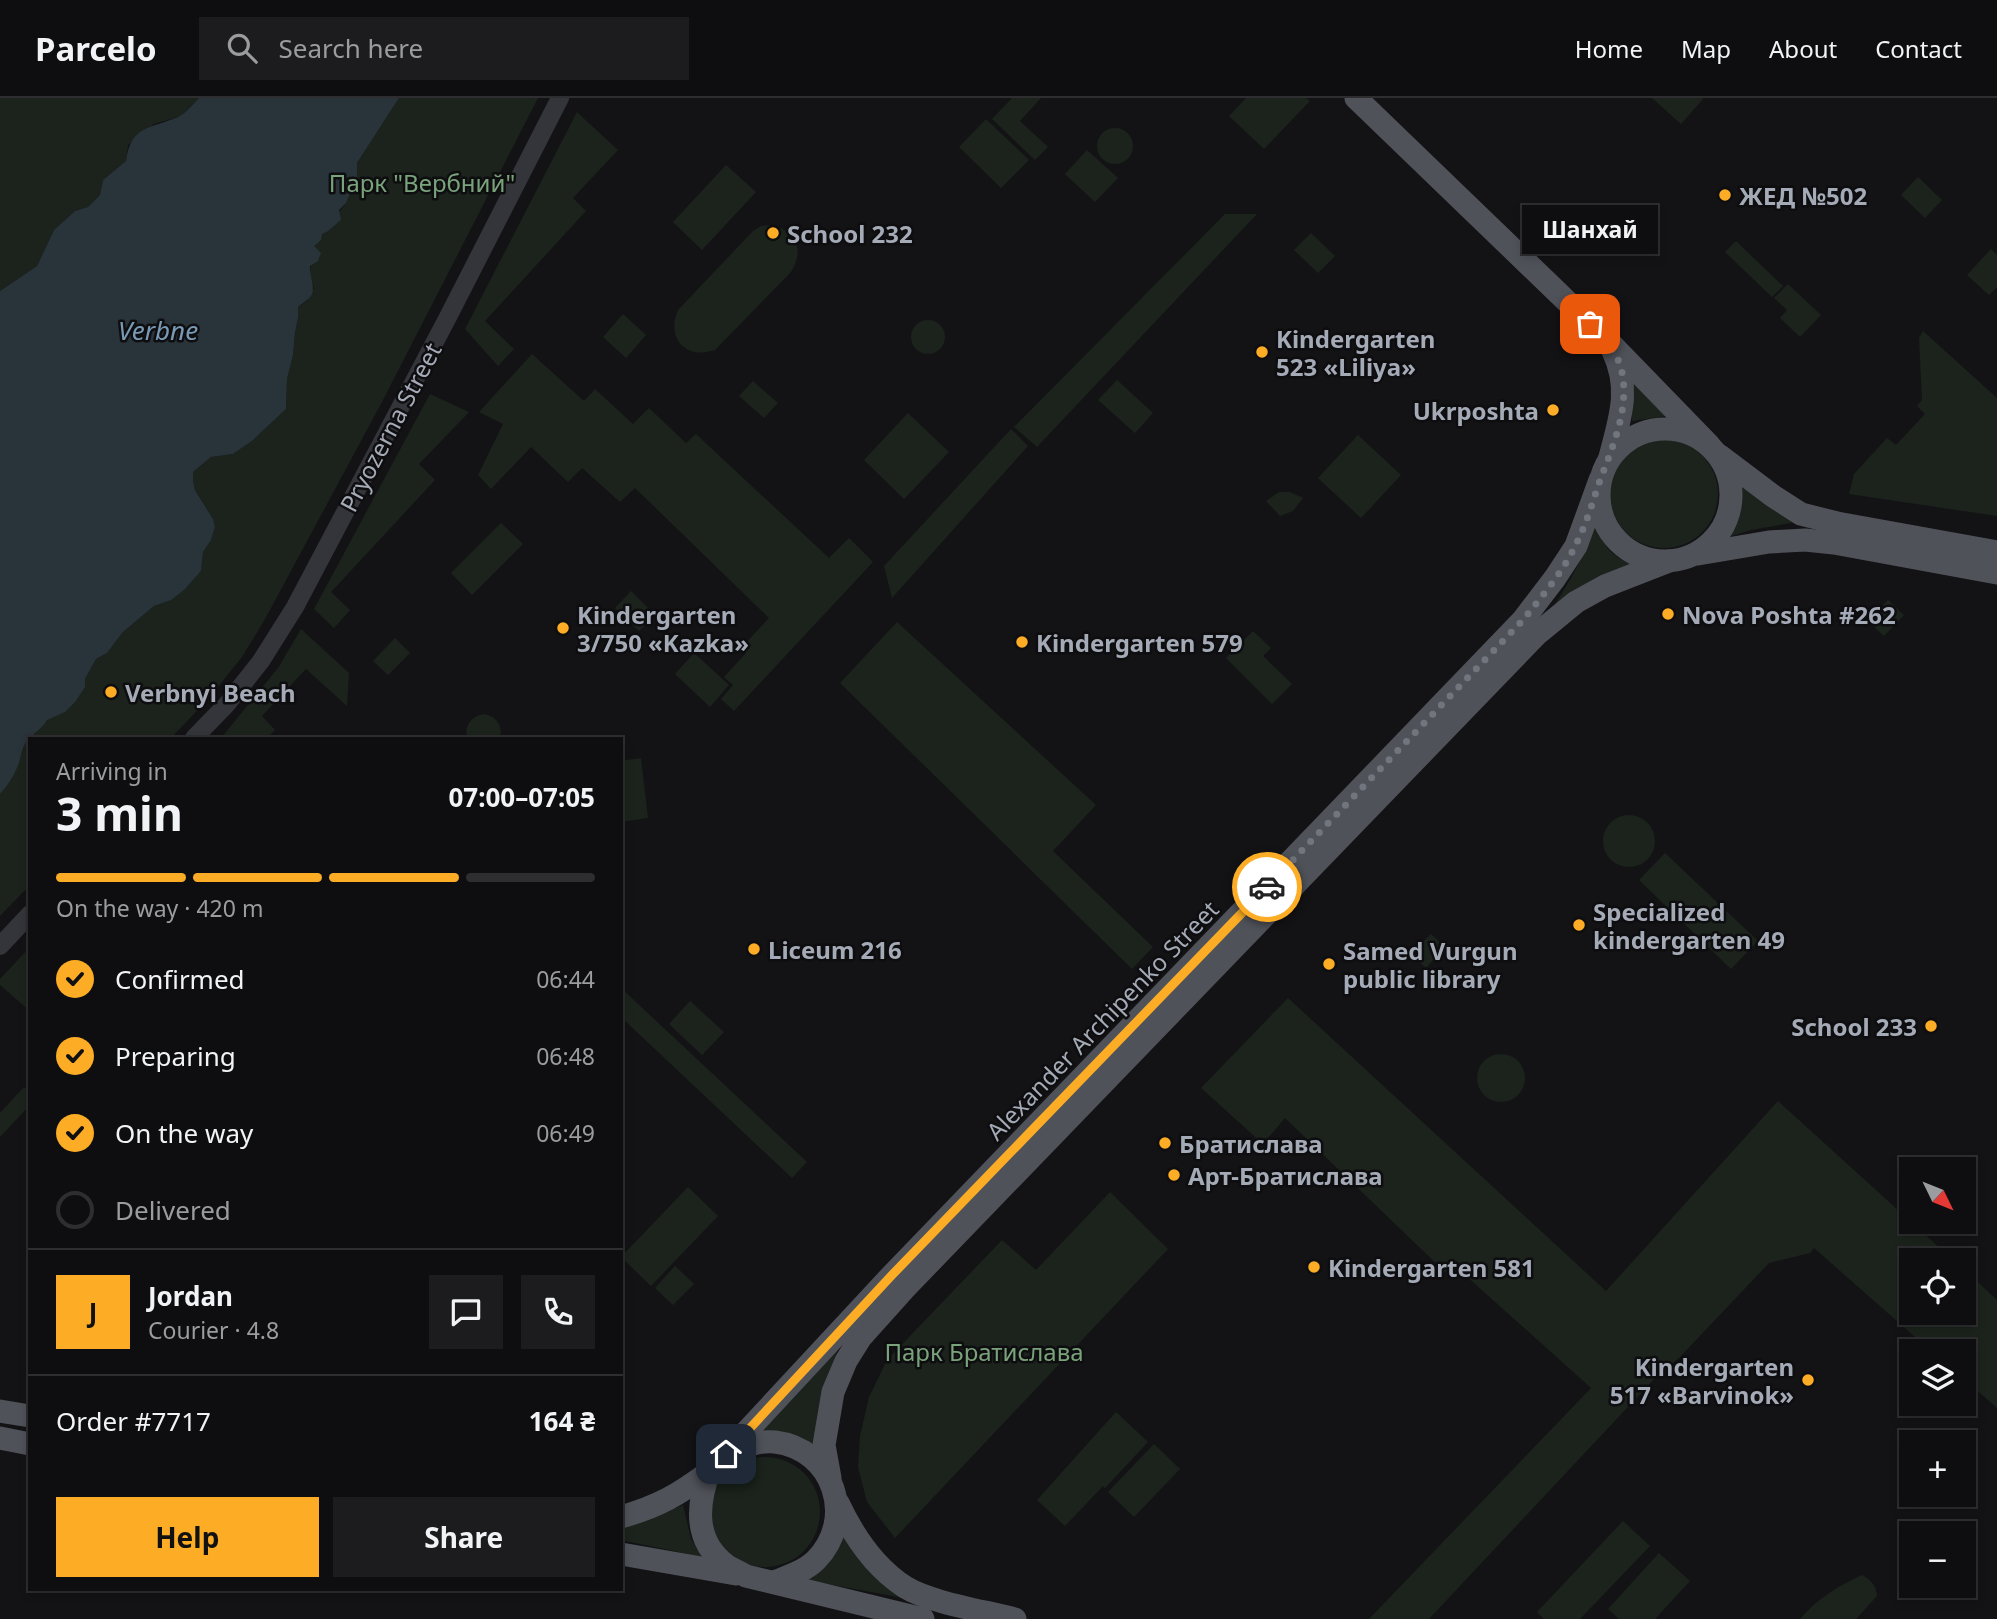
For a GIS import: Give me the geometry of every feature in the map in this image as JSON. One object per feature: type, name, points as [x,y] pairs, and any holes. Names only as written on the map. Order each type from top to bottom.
[{"type":"main road","points":[[1356,98],[1609,342],[1713,450],[1729,478],[1730,504],[1727,517],[1713,540],[1691,555]]},
{"type":"main road","points":[[1609,342],[1621,368],[1623,397],[1619,424],[1600,480],[1599,501],[1604,520],[1614,538],[1630,551],[1658,561],[1669,561],[1758,544],[1805,540],[1997,573]]},
{"type":"main road","points":[[1609,459],[1625,442],[1645,431],[1668,428],[1690,433],[1801,514],[1997,552]]},
{"type":"main road","name":"Alexander Archipenko Street","points":[[726,1454],[892,1275],[1523,620],[1576,546],[1600,480]]},
{"type":"main road","name":"Alexander Archipenko Street","points":[[833,1489],[824,1445],[833,1392],[846,1361],[861,1337],[905,1288],[1537,634],[1576,602],[1605,586],[1669,561]]},
{"type":"main road","points":[[0,1411],[28,1416]]},
{"type":"main road","points":[[0,1438],[28,1444]]},
{"type":"main road","points":[[623,1516],[652,1508],[681,1493],[709,1472],[726,1454],[752,1444],[784,1444],[813,1458],[833,1489],[849,1526],[866,1551],[905,1587],[928,1597],[1015,1619]]},
{"type":"main road","points":[[709,1472],[702,1491],[699,1512],[703,1533],[712,1551],[726,1565],[746,1576]]},
{"type":"main road","points":[[774,1582],[797,1573],[816,1561],[829,1543],[836,1523],[833,1489]]},
{"type":"main road","points":[[623,1554],[774,1582],[923,1619]]},
{"type":"street","name":"Pryozerna Street","points":[[195,737],[227,704],[261,661],[295,607],[560,98]]},
{"type":"street","points":[[0,946],[28,917]]},
{"type":"green space","points":[[0,98],[199,98],[181,116],[154,124],[128,145],[126,161],[103,180],[100,195],[88,207],[75,211],[54,230],[37,266],[0,291]]},
{"type":"green space","name":"Парк \"Вербний\"","points":[[399,98],[538,98],[382,402],[242,657],[209,698],[172,737],[30,737],[85,679],[96,659],[107,653],[123,632],[154,606],[170,600],[201,571],[203,552],[215,527],[195,490],[193,472],[211,457],[233,454],[252,441],[286,409],[287,379],[293,355],[298,307],[307,301],[314,288],[310,274],[313,246],[346,203],[357,163]]},
{"type":"green space","points":[[1012,98],[1041,98],[1020,121],[1048,147],[1035,160],[992,119]]},
{"type":"green space","points":[[1246,98],[1306,98],[1310,101],[1264,149],[1229,116]]},
{"type":"green space","points":[[1652,98],[1702,98],[1703,99],[1681,124]]},
{"type":"green space","points":[[577,112],[618,150],[573,198],[586,211],[485,321],[514,349],[498,366],[465,329]]},
{"type":"green space","points":[[986,119],[1029,160],[1001,188],[959,147]]},
{"type":"green space","points":[[1115,128],[1127,134],[1133,146],[1127,158],[1115,164],[1103,158],[1097,146],[1103,134]]},
{"type":"green space","points":[[1087,150],[1118,178],[1095,202],[1065,174]]},
{"type":"green space","points":[[726,165],[756,192],[702,250],[673,222]]},
{"type":"green space","points":[[1918,177],[1942,200],[1925,218],[1901,195]]},
{"type":"green space","points":[[1225,214],[1257,214],[1037,447],[1014,427]]},
{"type":"green space","points":[[770,225],[786,231],[796,242],[797,256],[791,272],[715,350],[695,352],[687,349],[677,338],[674,329],[678,310],[753,231]]},
{"type":"green space","points":[[1311,233],[1335,256],[1318,273],[1294,250]]},
{"type":"green space","points":[[1736,241],[1783,286],[1772,297],[1725,252]]},
{"type":"green space","points":[[1991,249],[1997,255],[1997,287],[1989,295],[1967,275]]},
{"type":"green space","points":[[1788,284],[1821,315],[1800,337],[1780,318],[1787,310],[1774,298]]},
{"type":"green space","points":[[623,314],[646,335],[626,358],[603,337]]},
{"type":"green space","points":[[928,320],[940,325],[945,337],[940,349],[928,354],[916,349],[911,337],[916,325]]},
{"type":"green space","points":[[1923,331],[1997,398],[1997,516],[1849,494],[1854,474],[1887,438],[1896,445],[1925,414],[1917,406],[1922,400],[1919,338]]},
{"type":"green space","points":[[532,354],[584,401],[595,389],[633,424],[649,408],[686,443],[696,434],[829,558],[849,538],[873,562],[734,711],[721,699],[733,685],[724,677],[746,653],[741,648],[769,618],[635,488],[620,502],[582,468],[568,482],[531,447],[491,489],[478,475],[503,424],[479,412]]},
{"type":"green space","points":[[1627,368],[1673,415],[1632,421]]},
{"type":"green space","points":[[1117,380],[1153,413],[1135,433],[1098,400]]},
{"type":"green space","points":[[753,381],[778,403],[764,418],[739,396]]},
{"type":"green space","points":[[430,394],[469,412],[419,464],[435,480],[331,592],[350,610],[334,628],[314,609]]},
{"type":"green space","points":[[908,413],[949,452],[904,499],[864,460]]},
{"type":"green space","points":[[1011,429],[1028,446],[892,598],[884,566]]},
{"type":"green space","points":[[1358,435],[1401,475],[1361,518],[1318,478]]},
{"type":"green space","points":[[1664,440],[1685,444],[1702,456],[1714,473],[1718,494],[1714,515],[1702,532],[1685,544],[1664,548],[1643,544],[1626,532],[1614,515],[1610,494],[1614,473],[1626,456],[1643,444]]},
{"type":"green space","points":[[1741,480],[1802,521],[1728,537],[1740,509]]},
{"type":"green space","points":[[1279,492],[1290,492],[1303,498],[1293,511],[1280,516],[1266,501]]},
{"type":"green space","points":[[501,523],[523,544],[472,595],[451,573]]},
{"type":"green space","points":[[1595,526],[1611,551],[1636,566],[1554,606],[1577,567]]},
{"type":"green space","points":[[631,591],[655,615],[639,631],[615,608]]},
{"type":"green space","points":[[1888,600],[1904,615],[1884,636],[1868,621]]},
{"type":"green space","points":[[897,622],[1096,805],[1053,851],[1153,947],[1132,969],[840,683]]},
{"type":"green space","points":[[301,629],[349,673],[347,706],[306,669],[262,716],[275,730],[268,737],[222,737],[278,668]]},
{"type":"green space","points":[[1253,631],[1271,648],[1263,656],[1292,684],[1272,704],[1226,658]]},
{"type":"green space","points":[[395,638],[410,653],[388,675],[373,661]]},
{"type":"green space","points":[[694,653],[729,685],[710,707],[675,674]]},
{"type":"green space","points":[[483,714],[492,717],[498,722],[500,737],[467,737],[469,723]]},
{"type":"green space","name":"Парк \"Вербний\"","points":[[27,741],[28,887],[0,916],[0,794],[14,774]]},
{"type":"green space","points":[[641,758],[648,818],[623,822],[623,761]]},
{"type":"green space","points":[[1629,815],[1648,822],[1655,841],[1648,860],[1629,867],[1610,860],[1603,841],[1610,822]]},
{"type":"green space","points":[[1665,853],[1758,941],[1731,969],[1639,880]]},
{"type":"green space","points":[[1431,934],[1445,947],[1426,968],[1411,954]]},
{"type":"green space","points":[[28,949],[28,1009],[0,985],[0,979]]},
{"type":"green space","points":[[623,990],[807,1162],[792,1178],[623,1019]]},
{"type":"green space","points":[[1288,998],[1606,1291],[1778,1101],[1899,1211],[1899,1234],[1924,1234],[1940,1248],[1899,1248],[1899,1323],[1814,1248],[1810,1253],[1769,1263],[1680,1357],[1656,1377],[1429,1619],[1369,1619],[1591,1388],[1454,1265],[1445,1272],[1285,1118],[1263,1144],[1201,1088]]},
{"type":"green space","points":[[690,1001],[724,1032],[702,1055],[669,1024]]},
{"type":"green space","points":[[1501,1054],[1518,1061],[1525,1078],[1518,1095],[1501,1102],[1484,1095],[1477,1078],[1484,1061]]},
{"type":"green space","points":[[24,1087],[28,1090],[28,1107],[0,1137],[0,1113]]},
{"type":"green space","points":[[688,1187],[718,1216],[651,1286],[623,1259],[623,1255]]},
{"type":"green space","name":"Парк Братислава","points":[[1110,1192],[1168,1249],[895,1538],[867,1502],[858,1467],[860,1436],[869,1397],[887,1360],[1002,1240],[1036,1270]]},
{"type":"green space","points":[[675,1266],[694,1284],[673,1305],[655,1288]]},
{"type":"green space","points":[[1976,1280],[1997,1300],[1997,1408],[1976,1390],[1976,1339],[1917,1339],[1901,1325],[1976,1325]]},
{"type":"green space","points":[[838,1349],[822,1399],[814,1451],[755,1433]]},
{"type":"green space","points":[[1116,1412],[1148,1442],[1065,1526],[1037,1500]]},
{"type":"green space","points":[[1154,1444],[1180,1469],[1134,1517],[1108,1492]]},
{"type":"green space","points":[[765,1457],[786,1461],[804,1473],[816,1491],[820,1512],[816,1533],[804,1551],[786,1563],[765,1567],[744,1563],[726,1551],[714,1533],[710,1512],[714,1491],[726,1473],[744,1461]]},
{"type":"green space","points":[[683,1505],[691,1539],[702,1557],[623,1540],[623,1526]]},
{"type":"green space","points":[[1623,1521],[1650,1546],[1580,1619],[1544,1619],[1537,1612]]},
{"type":"green space","points":[[842,1534],[909,1599],[806,1580],[828,1560]]},
{"type":"green space","points":[[1659,1553],[1690,1581],[1655,1619],[1619,1619],[1608,1609]]},
{"type":"green space","points":[[1862,1575],[1873,1584],[1877,1596],[1856,1619],[1800,1619],[1828,1594]]},
{"type":"water","name":"Verbne","points":[[199,98],[399,98],[357,163],[357,176],[346,203],[339,210],[341,220],[322,234],[321,240],[314,246],[321,253],[318,261],[310,266],[313,284],[311,296],[298,307],[293,355],[287,379],[286,409],[252,441],[233,454],[211,457],[193,472],[195,490],[215,527],[203,552],[201,571],[184,590],[171,600],[154,606],[123,632],[107,653],[96,659],[85,679],[85,687],[75,702],[65,712],[47,720],[31,737],[28,737],[14,774],[0,794],[0,291],[37,266],[54,230],[75,211],[88,207],[100,195],[103,180],[126,161],[137,134],[187,111]]},
{"type":"way so far","points":[[1267,887],[1523,620],[1576,546],[1609,459],[1623,397],[1621,368],[1609,342],[1590,324]]},
{"type":"place","name":"ЖЕД №502","points":[[1725,195]]},
{"type":"place","name":"School 232","points":[[773,233]]},
{"type":"place","name":"Шанхай","points":[[1590,324]]},
{"type":"place","name":"Kindergarten 523 «Liliya»","points":[[1262,352]]},
{"type":"place","name":"Ukrposhta","points":[[1553,410]]},
{"type":"place","name":"Nova Poshta #262","points":[[1668,614]]},
{"type":"place","name":"Kindergarten 3/750 «Kazka»","points":[[563,628]]},
{"type":"place","name":"Kindergarten 579","points":[[1022,642]]},
{"type":"place","name":"Verbnyi Beach","points":[[111,692]]},
{"type":"place","name":"Specialized kindergarten 49","points":[[1579,925]]},
{"type":"place","name":"Liceum 216","points":[[754,949]]},
{"type":"place","name":"Samed Vurgun public library","points":[[1329,964]]},
{"type":"place","name":"School 233","points":[[1931,1026]]},
{"type":"place","name":"Братислава","points":[[1165,1143]]},
{"type":"place","name":"Арт-Братислава","points":[[1174,1175]]},
{"type":"place","name":"Kindergarten 581","points":[[1314,1267]]},
{"type":"place","name":"Kindergarten 517 «Barvinok»","points":[[1808,1380]]},
{"type":"route","points":[[726,1454],[892,1275],[1267,887]]}]
